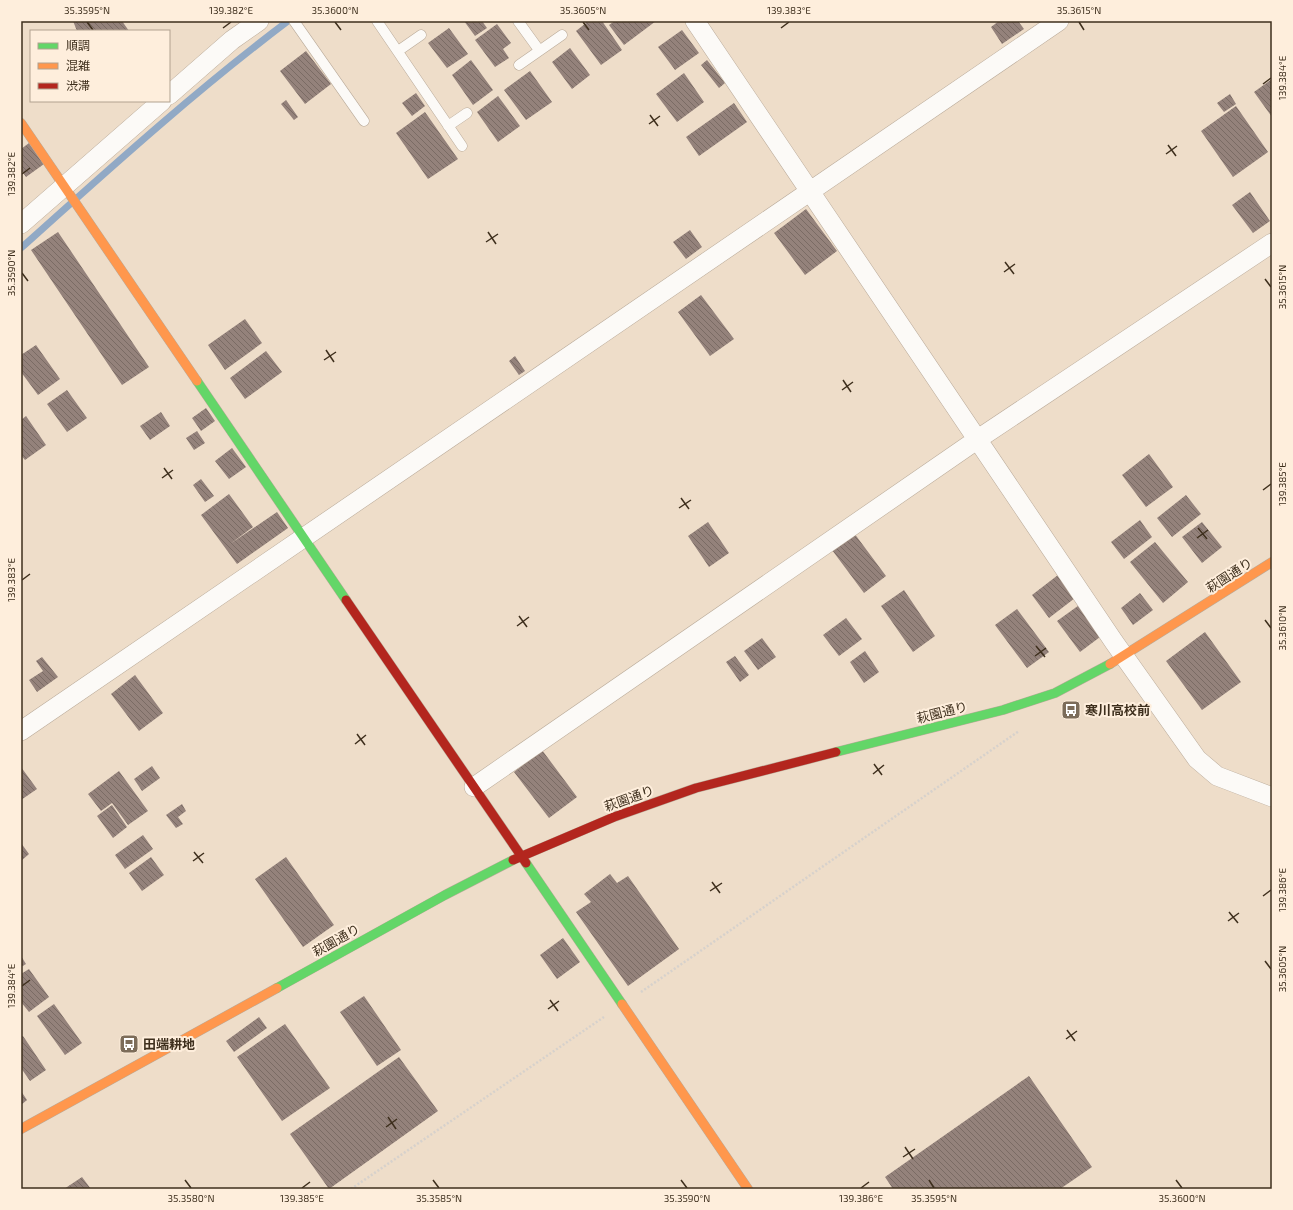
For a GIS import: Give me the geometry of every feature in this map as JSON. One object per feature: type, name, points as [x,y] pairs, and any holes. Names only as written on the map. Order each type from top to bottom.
[{"type":"street","points":[[170,94],[232,40],[259,21]]},
{"type":"street","points":[[695,21],[1124,657],[1197,759],[1217,776],[1272,797]]},
{"type":"street","points":[[21,731],[1059,21]]},
{"type":"street","points":[[21,224],[161,102]]},
{"type":"street","points":[[21,123],[305,537],[748,1189]]},
{"type":"street","points":[[474,787],[978,439],[1272,243]]},
{"type":"street","name":"萩園通り","points":[[21,1129],[445,895],[521,856],[614,816],[696,788],[1002,710],[1047,695],[1124,657],[1272,562]]},
{"type":"lane","points":[[294,21],[364,121]]},
{"type":"lane","points":[[377,21],[462,146]]},
{"type":"lane","points":[[518,21],[539,50]]},
{"type":"lane","points":[[398,51],[421,35]]},
{"type":"lane","points":[[519,65],[562,35]]},
{"type":"lane","points":[[448,126],[467,113]]},
{"type":"path","points":[[351,1189],[622,1005],[1026,726]]},
{"type":"building","points":[[73,21],[122,21],[128,30],[77,30]]},
{"type":"building","points":[[464,21],[482,21],[487,28],[475,36]]},
{"type":"building","points":[[584,21],[602,21],[622,50],[601,65],[576,31],[586,23]]},
{"type":"building","points":[[615,21],[656,21],[624,45],[609,25]]},
{"type":"building","points":[[999,21],[1018,21],[1024,29],[1002,44],[991,27]]},
{"type":"building","points":[[497,24],[511,43],[503,49],[509,58],[495,67],[475,40]]},
{"type":"building","points":[[449,28],[468,54],[447,68],[428,43]]},
{"type":"building","points":[[682,30],[699,53],[675,70],[658,47]]},
{"type":"building","points":[[570,48],[590,75],[572,89],[552,62]]},
{"type":"building","points":[[306,51],[331,84],[305,104],[280,71]]},
{"type":"building","points":[[471,60],[493,90],[473,105],[452,75]]},
{"type":"building","points":[[707,60],[725,83],[719,88],[701,65]]},
{"type":"building","points":[[530,71],[552,102],[526,120],[504,90]]},
{"type":"building","points":[[684,73],[704,102],[677,122],[656,94]]},
{"type":"building","points":[[1272,79],[1272,117],[1254,92]]},
{"type":"building","points":[[416,93],[425,106],[412,116],[402,103]]},
{"type":"building","points":[[1230,94],[1236,104],[1224,112],[1217,103]]},
{"type":"building","points":[[498,96],[520,126],[498,142],[477,112]]},
{"type":"building","points":[[286,100],[298,117],[294,120],[281,104]]},
{"type":"building","points":[[734,103],[747,122],[699,156],[686,137]]},
{"type":"building","points":[[1236,106],[1268,152],[1233,177],[1201,131]]},
{"type":"building","points":[[425,112],[458,159],[428,179],[396,133]]},
{"type":"building","points":[[29,143],[44,164],[26,177],[21,170],[21,149]]},
{"type":"building","points":[[1250,192],[1270,221],[1253,233],[1232,205]]},
{"type":"building","points":[[806,209],[837,251],[805,275],[774,233]]},
{"type":"building","points":[[690,230],[702,247],[686,259],[673,242]]},
{"type":"building","points":[[58,232],[149,367],[122,385],[31,250]]},
{"type":"building","points":[[701,295],[734,339],[710,356],[678,312]]},
{"type":"building","points":[[245,319],[262,343],[225,370],[208,345]]},
{"type":"building","points":[[36,345],[60,379],[38,395],[21,372],[21,355]]},
{"type":"building","points":[[266,351],[282,372],[245,399],[230,378]]},
{"type":"building","points":[[515,356],[525,371],[519,375],[509,361]]},
{"type":"building","points":[[67,390],[87,418],[67,432],[47,404]]},
{"type":"building","points":[[206,408],[215,421],[201,431],[192,418]]},
{"type":"building","points":[[161,412],[170,426],[150,440],[140,426]]},
{"type":"building","points":[[26,416],[46,445],[25,460],[21,455],[21,420]]},
{"type":"building","points":[[197,431],[205,443],[194,450],[186,438]]},
{"type":"building","points":[[232,448],[246,467],[229,479],[215,461]]},
{"type":"building","points":[[1149,454],[1173,487],[1146,507],[1122,475]]},
{"type":"building","points":[[201,479],[214,496],[205,502],[193,485]]},
{"type":"building","points":[[229,494],[253,527],[230,544],[277,512],[288,528],[237,564],[201,515]]},
{"type":"building","points":[[1186,495],[1201,514],[1172,537],[1157,518]]},
{"type":"building","points":[[1140,520],[1152,537],[1124,559],[1111,542]]},
{"type":"building","points":[[708,522],[729,553],[709,567],[688,536]]},
{"type":"building","points":[[1202,522],[1222,547],[1202,563],[1182,537]]},
{"type":"building","points":[[854,533],[886,576],[864,593],[832,550]]},
{"type":"building","points":[[1155,542],[1188,582],[1163,603],[1130,562]]},
{"type":"building","points":[[1058,575],[1075,598],[1049,618],[1032,595]]},
{"type":"building","points":[[904,590],[935,636],[913,652],[881,606]]},
{"type":"building","points":[[1140,593],[1153,610],[1133,625],[1121,608]]},
{"type":"building","points":[[1082,603],[1104,634],[1080,652],[1057,621]]},
{"type":"building","points":[[1017,609],[1049,652],[1027,668],[995,625]]},
{"type":"building","points":[[846,618],[862,639],[839,656],[823,635]]},
{"type":"building","points":[[1205,632],[1241,682],[1202,710],[1166,661]]},
{"type":"building","points":[[762,638],[776,657],[758,670],[744,651]]},
{"type":"building","points":[[865,651],[879,672],[864,683],[850,662]]},
{"type":"building","points":[[735,656],[749,675],[740,682],[726,662]]},
{"type":"building","points":[[42,657],[58,677],[37,692],[29,680],[43,671],[36,661]]},
{"type":"building","points":[[135,675],[163,713],[139,731],[111,694]]},
{"type":"building","points":[[542,750],[577,797],[549,818],[514,772]]},
{"type":"building","points":[[152,766],[160,778],[142,791],[134,779]]},
{"type":"building","points":[[21,767],[37,789],[21,800]]},
{"type":"building","points":[[119,771],[148,811],[128,825],[112,803],[101,811],[88,794]]},
{"type":"building","points":[[182,804],[186,811],[178,817],[183,824],[176,828],[166,815]]},
{"type":"building","points":[[112,805],[127,827],[113,838],[97,816]]},
{"type":"building","points":[[143,835],[153,849],[125,869],[115,855]]},
{"type":"building","points":[[21,843],[29,854],[21,861]]},
{"type":"building","points":[[151,857],[164,875],[142,891],[129,873]]},
{"type":"building","points":[[286,857],[334,925],[303,947],[255,879]]},
{"type":"building","points":[[610,874],[617,883],[628,876],[679,949],[628,986],[576,912],[591,902],[584,894]]},
{"type":"building","points":[[563,938],[580,962],[557,979],[540,955]]},
{"type":"building","points":[[21,956],[26,964],[21,967]]},
{"type":"building","points":[[29,969],[49,997],[29,1012],[21,1002],[21,974]]},
{"type":"building","points":[[364,996],[401,1050],[377,1066],[340,1012]]},
{"type":"building","points":[[54,1004],[82,1043],[65,1055],[37,1016]]},
{"type":"building","points":[[259,1017],[267,1028],[234,1052],[226,1041]]},
{"type":"building","points":[[285,1024],[330,1088],[282,1121],[237,1057]]},
{"type":"building","points":[[23,1036],[46,1070],[30,1081],[21,1068],[21,1037]]},
{"type":"building","points":[[399,1057],[438,1111],[329,1189],[290,1134]]},
{"type":"building","points":[[1029,1076],[1092,1167],[1060,1189],[893,1189],[885,1177]]},
{"type":"building","points":[[21,1091],[27,1100],[21,1105]]},
{"type":"building","points":[[82,1177],[91,1189],[64,1189]]},
{"type":"waterway","points":[[21,248],[119,160],[186,103],[288,21]]},
{"type":"traffic: fast","points":[[197,381],[346,600]]},
{"type":"traffic: fast","points":[[836,752],[1003,710],[1055,693],[1110,664]]},
{"type":"traffic: fast","points":[[277,988],[445,895],[513,860]]},
{"type":"traffic: fast","points":[[526,863],[622,1004]]},
{"type":"traffic: slow","points":[[21,123],[197,381]]},
{"type":"traffic: slow","points":[[1110,664],[1272,562]]},
{"type":"traffic: slow","points":[[21,1129],[277,988]]},
{"type":"traffic: slow","points":[[622,1004],[748,1189]]},
{"type":"traffic: jam","points":[[346,600],[526,863]]},
{"type":"traffic: jam","points":[[513,860],[614,817],[696,788],[836,752]]},
{"type":"place","name":"寒川高校前","points":[[1071,710]]},
{"type":"place","name":"田端耕地","points":[[129,1044]]}]
